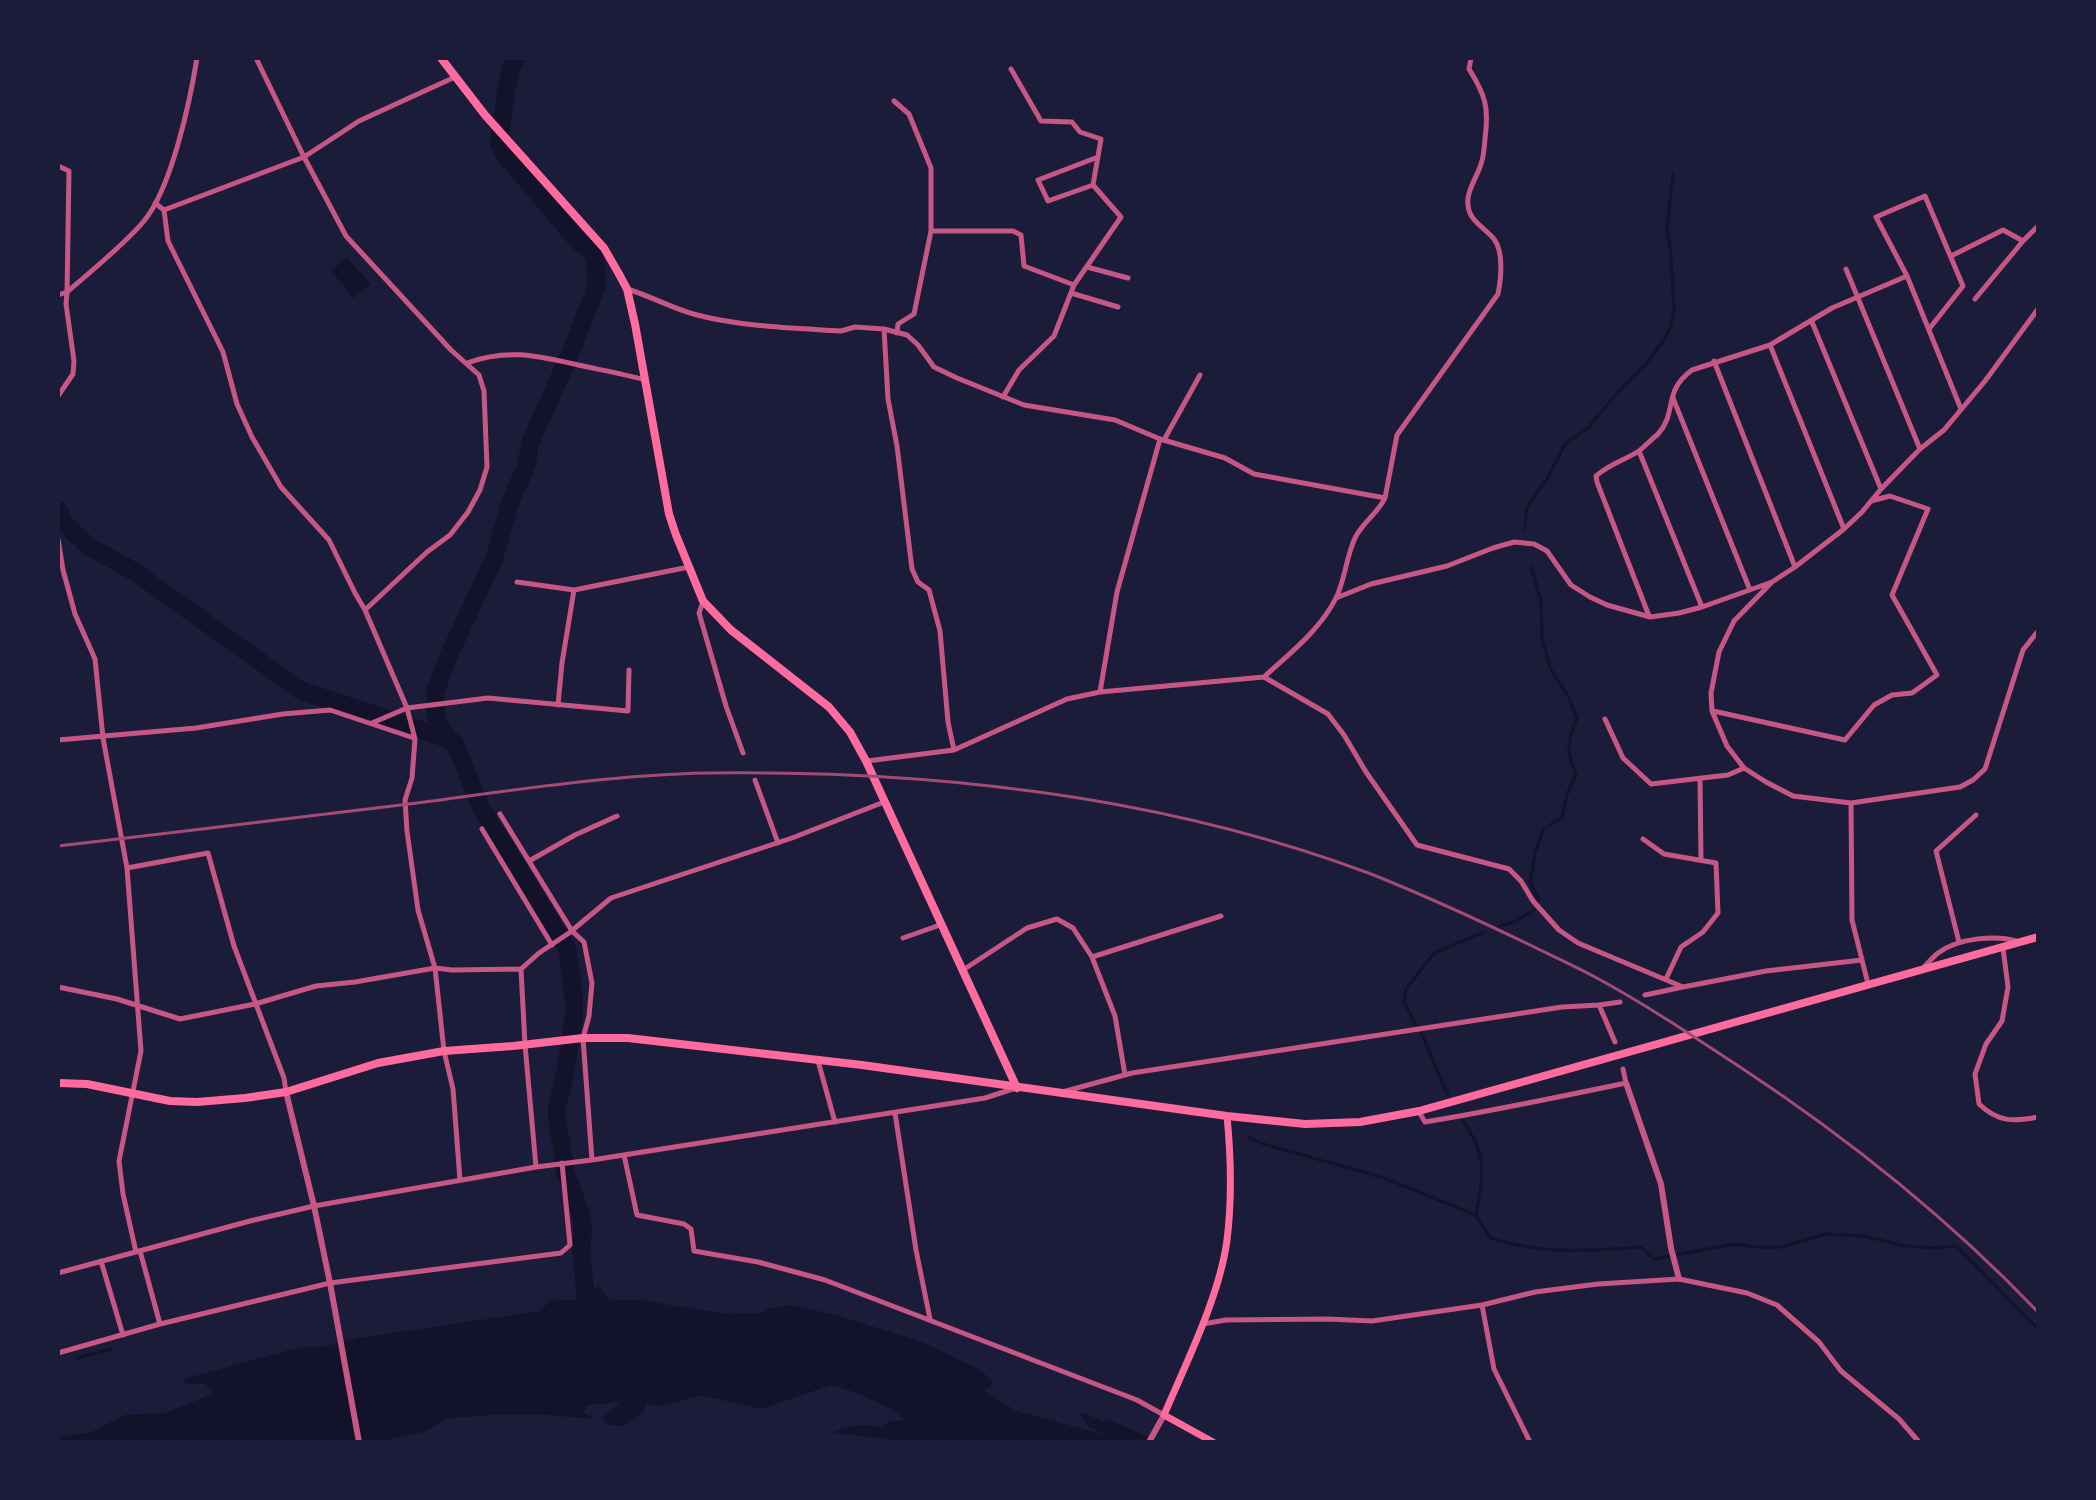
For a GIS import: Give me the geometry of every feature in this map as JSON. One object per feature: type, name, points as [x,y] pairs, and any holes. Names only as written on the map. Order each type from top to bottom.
[{"type":"main road","points":[[441,58],[496,126],[604,248],[627,289],[669,514],[703,601],[731,630],[829,707],[850,732],[1017,1088]]},
{"type":"main road","points":[[58,1083],[87,1084],[170,1101],[197,1102],[286,1092],[378,1063],[444,1051],[583,1038],[628,1038],[817,1060],[1227,1116],[1336,1124],[1419,1111],[2038,937]]},
{"type":"main road","points":[[1213,1442],[1164,1415],[1202,1324],[1227,1241],[1230,1183],[1227,1116]]},
{"type":"street","points":[[58,295],[67,292],[145,220],[155,203],[166,179],[190,102],[197,58]]},
{"type":"street","points":[[256,58],[346,236],[451,350],[479,375],[484,391],[487,467],[480,490],[450,535],[427,552],[365,610]]},
{"type":"street","points":[[1264,677],[1312,633],[1336,598],[1354,540],[1385,498],[1397,435],[1498,294],[1501,283],[1496,242],[1471,216],[1467,203],[1483,160],[1488,111],[1479,85],[1469,69],[1471,58]]},
{"type":"street","points":[[1011,69],[1041,121],[1072,122],[1080,132],[1101,139],[1093,185]]},
{"type":"street","points":[[164,210],[304,157],[359,121],[455,77]]},
{"type":"street","points":[[894,101],[909,114],[931,168],[931,231],[914,314],[898,324],[897,333]]},
{"type":"street","points":[[1093,185],[1048,201],[1038,180],[1098,157]]},
{"type":"street","points":[[58,166],[69,171],[66,304],[74,361],[73,374],[58,396]]},
{"type":"street","points":[[1003,397],[1019,370],[1054,336],[1074,285],[1121,217],[1093,185]]},
{"type":"street","points":[[1929,329],[1963,286],[1925,196],[1876,217],[1907,276],[1961,409]]},
{"type":"street","points":[[155,203],[164,210],[168,241],[223,352],[237,404],[252,437],[281,487],[329,540],[365,610],[407,708],[415,739],[412,778],[405,800],[407,831],[418,910],[435,968],[444,1051],[453,1089],[460,1180]]},
{"type":"street","points":[[1975,299],[2038,226]]},
{"type":"street","points":[[1951,256],[2003,230],[2023,241]]},
{"type":"street","points":[[931,231],[1013,231],[1021,235],[1024,266],[1074,285]]},
{"type":"street","points":[[1087,267],[1128,278]]},
{"type":"street","points":[[1846,269],[1920,449]]},
{"type":"street","points":[[1650,617],[1596,476],[1604,468],[1639,451],[1661,431],[1676,385],[1692,370],[1770,345],[1832,308],[1907,276]]},
{"type":"street","points":[[627,289],[692,314],[720,321],[841,331],[855,327],[884,329],[907,335],[934,367],[1024,405],[1115,420],[1162,439],[1225,458],[1254,474],[1385,498]]},
{"type":"street","points":[[1071,293],[1118,307]]},
{"type":"street","points":[[2038,309],[1944,430],[1920,449],[1844,529],[1772,582],[1734,621],[1719,652],[1711,693],[1712,711],[1727,746],[1744,768],[1793,796],[1851,803],[1960,787],[1985,769],[2023,650],[2038,631]]},
{"type":"street","points":[[1812,322],[1881,489]]},
{"type":"street","points":[[884,329],[888,399],[912,569],[918,582],[929,590],[940,631],[948,722],[954,750]]},
{"type":"street","points":[[1770,345],[1844,529]]},
{"type":"street","points":[[467,363],[511,353],[533,355],[646,380]]},
{"type":"street","points":[[1714,361],[1795,567]]},
{"type":"street","points":[[1100,692],[1117,592],[1162,439],[1200,375]]},
{"type":"street","points":[[1672,395],[1750,590]]},
{"type":"street","points":[[1639,451],[1702,607]]},
{"type":"street","points":[[1712,711],[1845,740],[1874,705],[1892,695],[1912,693],[1937,675],[1892,595],[1928,509],[1890,496],[1871,501]]},
{"type":"street","points":[[58,539],[60,570],[95,659],[103,738],[127,868],[141,1051],[119,1161],[123,1194],[160,1324]]},
{"type":"street","points":[[1336,598],[1371,584],[1447,566],[1514,542],[1534,544],[1547,551],[1571,585],[1590,597],[1650,617],[1702,607],[1772,582]]},
{"type":"street","points":[[517,582],[574,590],[689,567]]},
{"type":"street","points":[[558,705],[574,590]]},
{"type":"street","points":[[703,601],[699,613],[743,753]]},
{"type":"street","points":[[371,724],[407,708],[488,698],[628,711],[629,670]]},
{"type":"street","points":[[866,761],[954,750],[1067,699],[1100,692],[1264,677],[1328,714],[1417,845],[1509,869],[1559,930],[1578,943],[1683,987]]},
{"type":"street","points":[[58,740],[196,728],[330,710],[415,739]]},
{"type":"street","points":[[1605,719],[1623,758],[1651,784],[1728,775],[1744,768]]},
{"type":"street","points":[[1700,778],[1701,860]]},
{"type":"street","points":[[755,780],[778,843]]},
{"type":"street","points":[[58,987],[137,1005],[180,1019],[255,1004],[316,986],[435,968],[521,969],[611,898],[778,843],[884,802]]},
{"type":"street","points":[[1851,803],[1852,920],[1868,986]]},
{"type":"street","points":[[500,814],[570,932],[584,942],[592,983],[583,1038],[592,1160]]},
{"type":"street","points":[[1959,942],[1936,851],[1976,815]]},
{"type":"street","points":[[529,861],[617,816]]},
{"type":"street","points":[[482,829],[552,945]]},
{"type":"street","points":[[1643,839],[1664,854],[1716,863],[1718,913],[1703,932],[1681,947],[1666,979]]},
{"type":"street","points":[[127,868],[208,853],[227,924],[284,1078],[330,1283],[359,1442]]},
{"type":"street","points":[[1092,957],[1221,916]]},
{"type":"street","points":[[962,971],[1027,928],[1057,919],[1073,928],[1092,957],[1115,1016],[1125,1075]]},
{"type":"street","points":[[903,938],[940,925]]},
{"type":"street","points":[[1921,971],[1937,953],[1959,942],[2005,937],[2022,942]]},
{"type":"street","points":[[2003,948],[2008,987],[2002,1021],[1986,1044],[1975,1074],[1979,1104],[1993,1116],[2014,1120],[2038,1117]]},
{"type":"street","points":[[1645,995],[1766,971],[1862,960]]},
{"type":"street","points":[[521,969],[536,1167]]},
{"type":"street","points":[[1061,1093],[1125,1075],[1562,1007],[1620,1002]]},
{"type":"street","points":[[1599,1005],[1615,1042]]},
{"type":"street","points":[[817,1060],[835,1122]]},
{"type":"street","points":[[1623,1069],[1661,1184],[1679,1279]]},
{"type":"street","points":[[1419,1111],[1425,1122],[1626,1083]]},
{"type":"street","points":[[985,1098],[989,1084]]},
{"type":"street","points":[[58,1273],[314,1206],[536,1167],[985,1098],[1017,1088]]},
{"type":"street","points":[[895,1113],[916,1250],[931,1320]]},
{"type":"street","points":[[624,1155],[637,1215],[684,1224],[691,1229],[694,1251],[758,1262],[825,1280],[1137,1400],[1164,1415],[1149,1442]]},
{"type":"street","points":[[58,1353],[160,1324],[330,1283],[561,1253],[570,1245],[562,1163]]},
{"type":"street","points":[[101,1261],[123,1335]]},
{"type":"street","points":[[1202,1324],[1226,1320],[1372,1321],[1482,1305],[1535,1292],[1679,1279],[1747,1293],[1777,1305],[1819,1342],[1841,1371],[1899,1419],[1919,1442]]},
{"type":"street","points":[[1482,1305],[1494,1369],[1530,1442]]},
{"type":"shaded area","points":[[347,257],[370,284],[354,298],[331,271]]},
{"type":"shaded area","points":[[599,1286],[611,1300],[639,1300],[725,1314],[761,1313],[791,1305],[840,1316],[924,1343],[978,1369],[992,1380],[990,1388],[983,1390],[1016,1411],[1106,1435],[1088,1426],[1078,1411],[1160,1442],[906,1442],[831,1432],[858,1425],[882,1427],[889,1421],[905,1420],[890,1408],[831,1385],[761,1409],[700,1395],[661,1406],[647,1404],[643,1412],[623,1426],[608,1425],[603,1418],[620,1402],[586,1405],[584,1413],[594,1419],[547,1415],[449,1418],[423,1432],[378,1442],[58,1442],[58,1437],[92,1432],[125,1415],[165,1413],[212,1394],[205,1383],[185,1384],[184,1379],[301,1347],[323,1347],[358,1338],[541,1311],[549,1301],[579,1300]]},
{"type":"waterway","points":[[517,58],[511,68],[506,91],[499,144],[578,241],[592,251],[597,285],[530,443],[527,464],[510,503],[494,559],[448,657],[435,693],[436,719],[448,739],[455,743],[481,808],[567,948],[574,1018],[557,1118],[566,1174],[581,1214],[581,1250],[588,1317]]},
{"type":"waterway","points":[[1525,529],[1530,502],[1547,479],[1565,444],[1588,428],[1646,364],[1671,327],[1674,310],[1667,226],[1673,174]]},
{"type":"waterway","points":[[58,510],[65,524],[88,546],[135,572],[300,690],[448,739]]},
{"type":"waterway","points":[[1531,567],[1541,601],[1542,638],[1550,668],[1568,696],[1577,718],[1569,747],[1576,775],[1567,794],[1562,818],[1543,829],[1535,854],[1530,882],[1539,900]]},
{"type":"waterway","points":[[1499,926],[1514,922],[1534,910]]},
{"type":"waterway","points":[[1417,1028],[1404,1002],[1406,989],[1434,953],[1484,932]]},
{"type":"waterway","points":[[1421,1033],[1448,1094]]},
{"type":"waterway","points":[[1463,1120],[1480,1157],[1481,1182],[1476,1215],[1490,1238],[1547,1249],[1641,1247],[1654,1259],[1734,1244],[1781,1247],[1825,1234],[1865,1236],[1905,1246],[1956,1246],[2038,1329]]},
{"type":"waterway","points":[[1249,1137],[1260,1143],[1384,1178],[1476,1215]]},
{"type":"waterway","points":[[78,1358],[111,1349]]},
{"type":"railway","points":[[58,846],[558,784],[707,773],[875,776],[960,783],[1044,793],[1210,824],[1291,847],[1391,882],[1528,944],[1632,998],[1780,1094],[1858,1151],[1969,1244],[2038,1312]]}]
